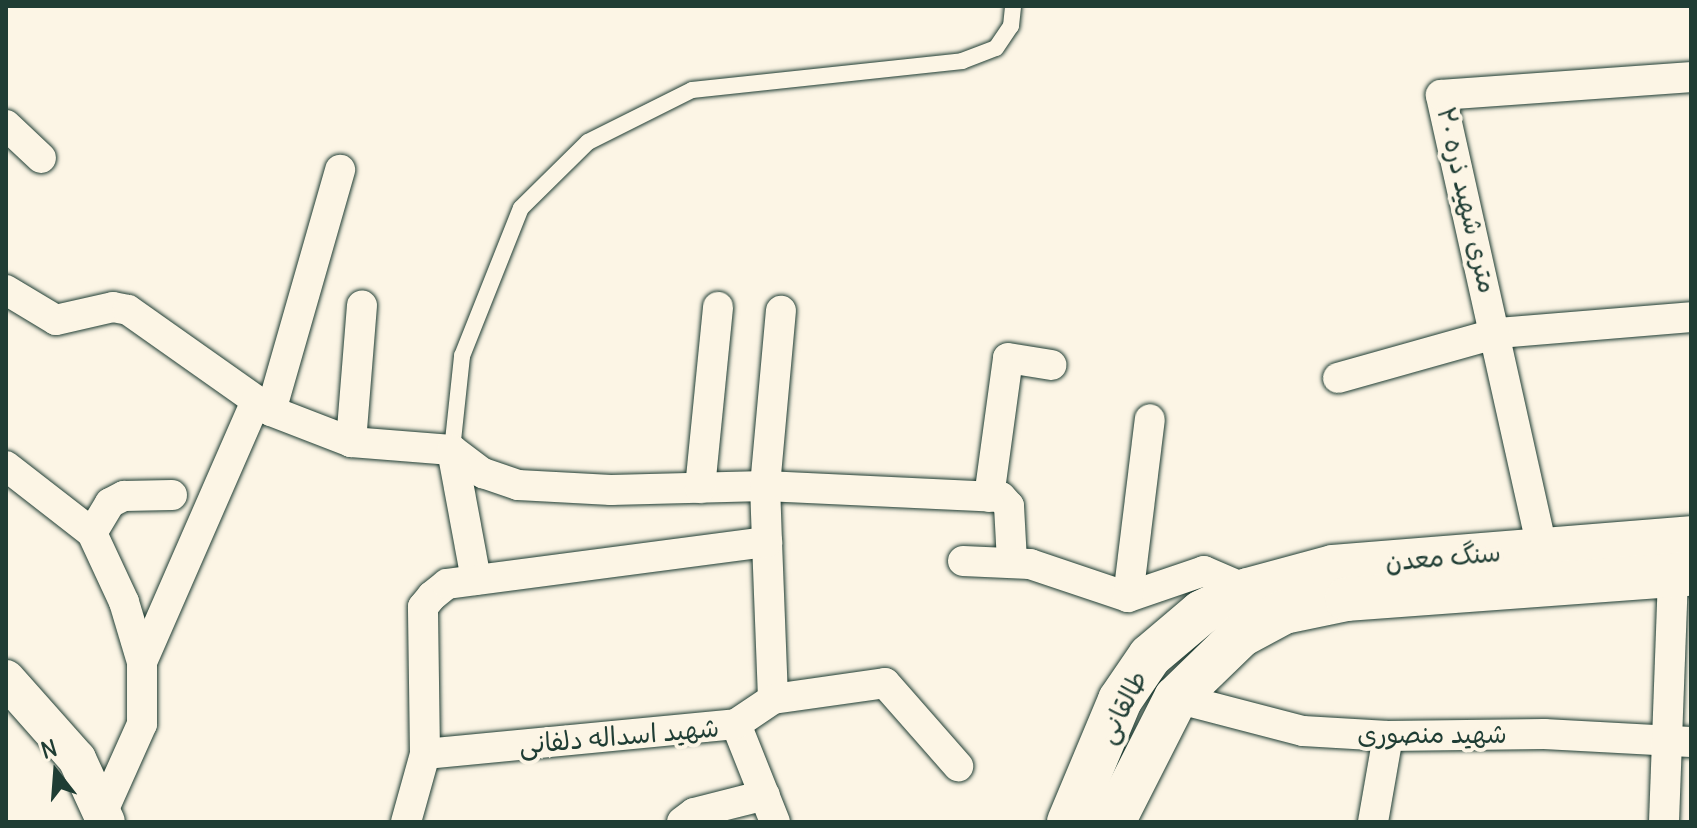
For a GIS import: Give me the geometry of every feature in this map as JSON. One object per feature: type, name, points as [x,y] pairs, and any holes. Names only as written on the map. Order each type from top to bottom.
[{"type":"main road","name":"سنگ معدن","points":[[1202,612],[1248,590],[1333,567],[1542,548],[1685,562]]},
{"type":"main road","name":"سنگ معدن","points":[[1241,635],[1314,602],[1685,562]]},
{"type":"main road","name":"طالقانی","points":[[1069,822],[1120,700],[1150,656],[1202,612]]},
{"type":"main road","name":"طالقانی","points":[[1113,822],[1176,698],[1241,635]]},
{"type":"street","name":"۲۰ متری شهید ذره","points":[[1542,548],[1498,333],[1441,95],[1691,77]]},
{"type":"street","points":[[6,125],[41,158]]},
{"type":"street","points":[[142,662],[263,406],[340,170]]},
{"type":"street","points":[[6,290],[56,320],[113,307],[128,310],[263,406],[351,442],[452,450],[483,473],[518,485],[765,486],[989,497],[1008,501],[1012,561]]},
{"type":"street","points":[[351,442],[362,305]]},
{"type":"street","points":[[700,488],[718,307]]},
{"type":"street","points":[[773,699],[765,486],[781,311]]},
{"type":"street","points":[[1338,378],[1498,333],[1691,317]]},
{"type":"street","points":[[989,497],[1008,358],[1051,365]]},
{"type":"street","points":[[1128,597],[1150,419]]},
{"type":"street","points":[[452,450],[476,580]]},
{"type":"street","points":[[6,466],[92,533],[124,602],[142,662],[142,724],[104,816]]},
{"type":"street","points":[[92,533],[117,500],[172,495]]},
{"type":"street","points":[[406,822],[425,754],[423,607],[447,584],[767,542]]},
{"type":"street","points":[[963,561],[1012,561],[1128,597],[1204,571],[1248,590]]},
{"type":"street","points":[[1664,822],[1679,742],[1685,562]]},
{"type":"street","points":[[6,679],[77,759],[104,816]]},
{"type":"street","name":"شهید اسداله دلفانی","points":[[425,754],[736,724],[773,699],[885,683],[958,766]]},
{"type":"street","name":"شهید منصوری","points":[[1176,698],[1303,731],[1388,736],[1544,734],[1679,742]]},
{"type":"street","points":[[682,822],[694,813],[770,808],[736,724]]},
{"type":"street","points":[[1373,822],[1388,736]]},
{"type":"lane","points":[[452,450],[462,356],[521,208],[588,142],[692,90],[962,61],[996,48],[1011,26],[1013,6]]}]
